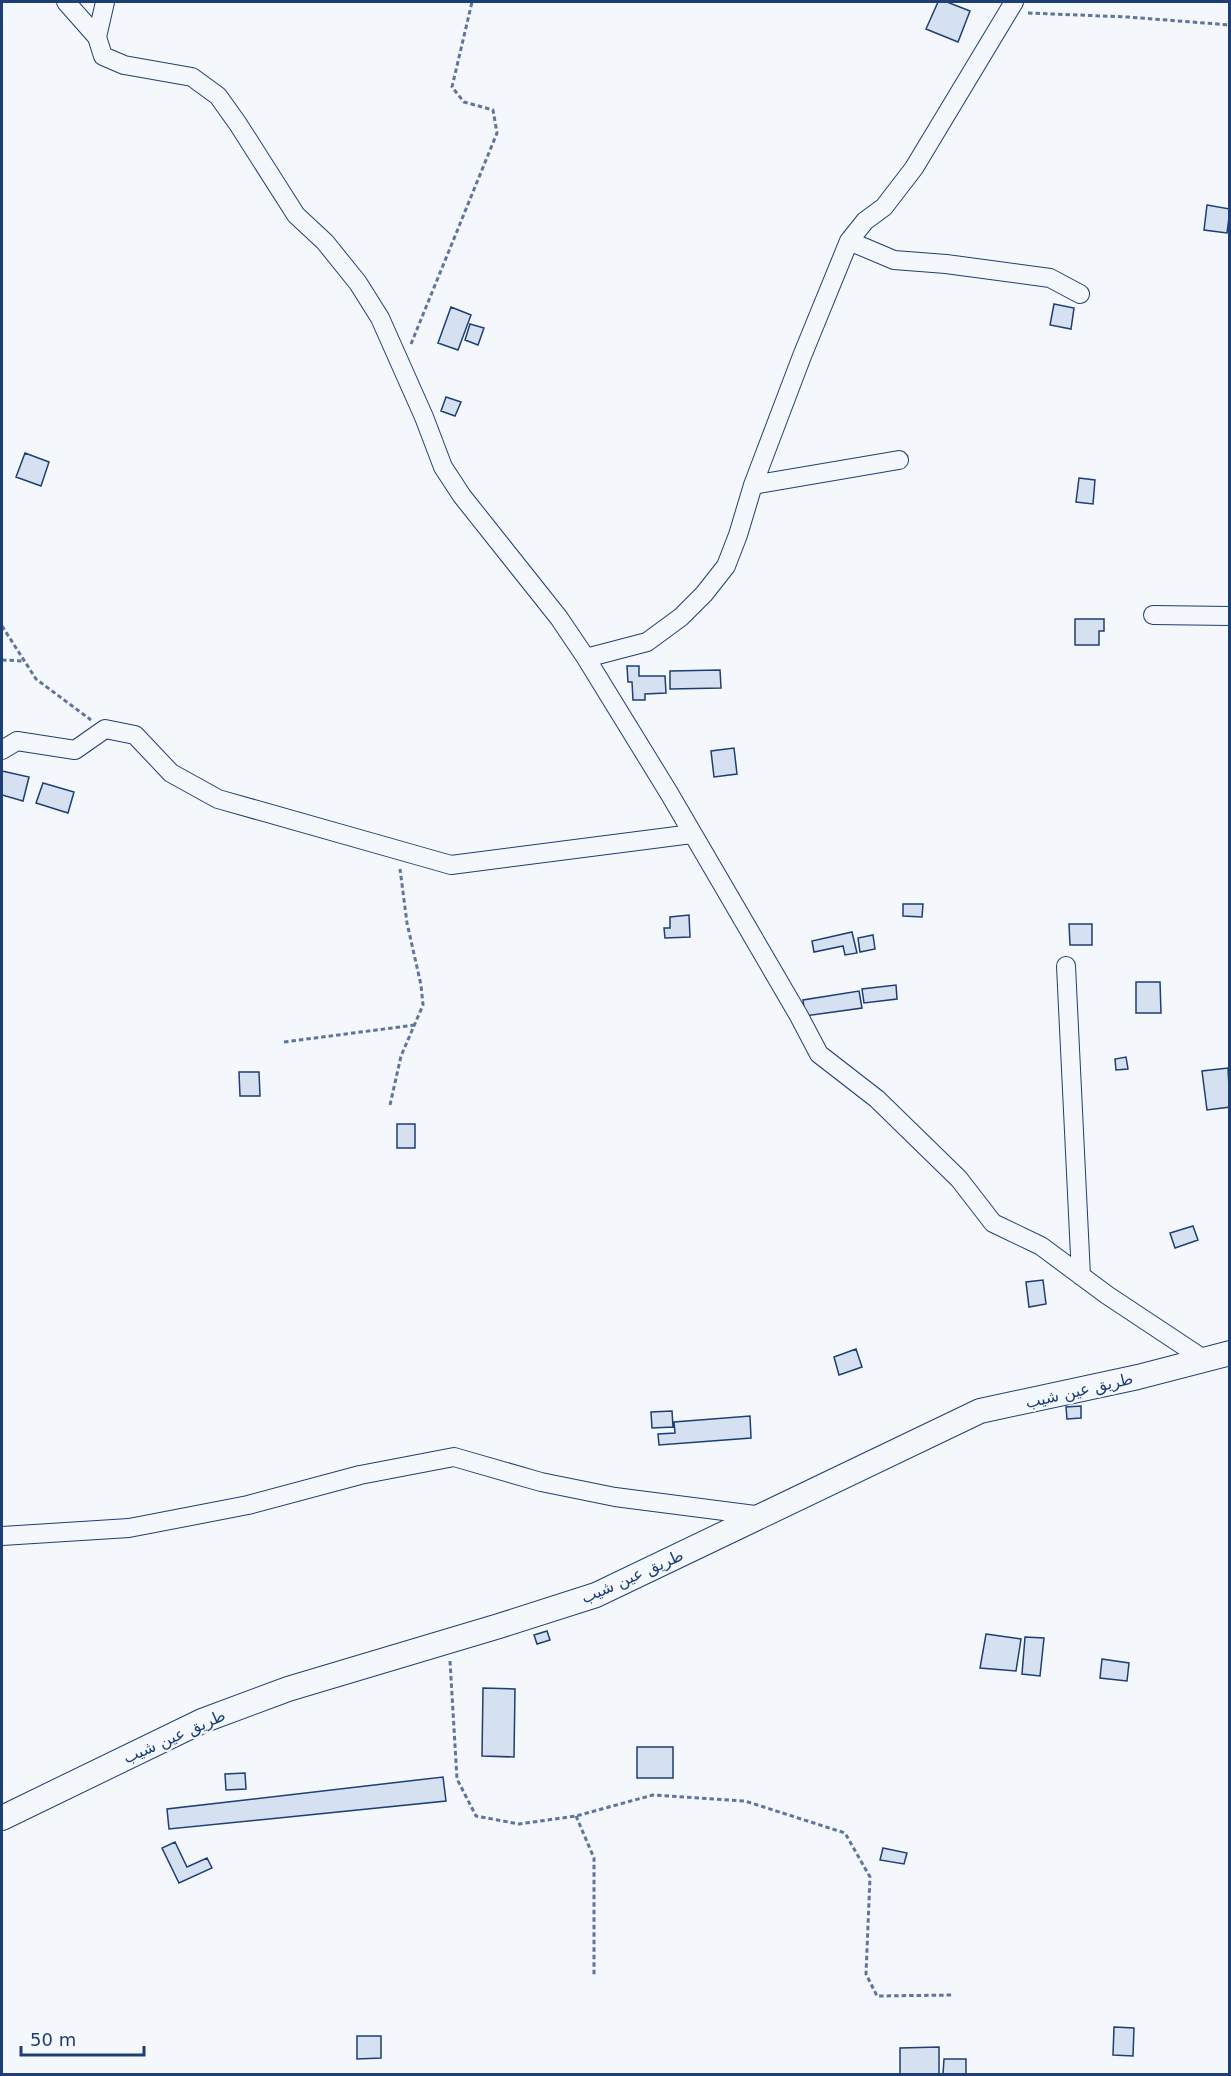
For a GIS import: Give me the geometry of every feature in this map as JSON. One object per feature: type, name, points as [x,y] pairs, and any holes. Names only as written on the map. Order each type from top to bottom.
[{"type":"main road","name":"طريق عين شيب","points":[[2,1818],[202,1721],[288,1689],[596,1595],[980,1411],[1138,1377],[1230,1353]]},
{"type":"street","points":[[66,2],[97,37],[103,56],[124,65],[192,77],[218,96],[296,215],[325,242],[358,283],[380,318],[443,467],[462,496],[558,618],[586,658],[692,834],[819,1054],[877,1099],[959,1179],[993,1222],[1041,1246],[1081,1276],[1206,1360]]},
{"type":"street","points":[[97,37],[105,2]]},
{"type":"street","points":[[586,658],[647,642],[681,617],[704,594],[726,566],[753,485],[849,241],[865,221],[884,207],[914,168],[1011,6]]},
{"type":"street","points":[[849,241],[894,260],[946,264],[1050,278],[1080,294]]},
{"type":"street","points":[[753,485],[899,460]]},
{"type":"street","points":[[1153,615],[1230,616]]},
{"type":"street","points":[[2,750],[17,741],[75,750],[105,729],[135,735],[171,772],[218,799],[451,865],[692,834]]},
{"type":"street","points":[[1066,966],[1081,1276]]},
{"type":"street","points":[[2,1536],[129,1528],[248,1505],[360,1475],[454,1457],[541,1482],[615,1497],[763,1516]]},
{"type":"path","points":[[402,367],[497,133],[493,110],[464,102],[452,87],[472,2]]},
{"type":"path","points":[[1011,6],[1032,14],[1128,17],[1230,25]]},
{"type":"path","points":[[2,626],[36,679],[105,729]]},
{"type":"path","points":[[2,660],[24,661]]},
{"type":"path","points":[[390,1105],[401,1056],[423,1005],[407,923],[397,849]]},
{"type":"path","points":[[284,1042],[415,1025]]},
{"type":"path","points":[[449,1641],[457,1779],[476,1816],[519,1824],[576,1816],[653,1795],[745,1801],[845,1833],[870,1877],[866,1974],[877,1996],[954,1995]]},
{"type":"path","points":[[576,1816],[594,1858],[594,1976]]},
{"type":"building","points":[[938,2],[947,2],[970,11],[958,42],[926,29]]},
{"type":"building","points":[[1207,205],[1230,209],[1227,233],[1204,230]]},
{"type":"building","points":[[1054,304],[1074,308],[1071,329],[1050,325]]},
{"type":"building","points":[[451,307],[471,315],[458,350],[438,343]]},
{"type":"building","points":[[470,324],[484,328],[478,345],[465,340]]},
{"type":"building","points":[[446,397],[461,402],[455,416],[441,411]]},
{"type":"building","points":[[25,453],[49,462],[41,486],[16,477]]},
{"type":"building","points":[[1079,478],[1095,480],[1093,504],[1076,502]]},
{"type":"building","points":[[1075,619],[1104,619],[1104,631],[1099,631],[1099,645],[1075,645]]},
{"type":"building","points":[[627,666],[639,666],[639,676],[665,676],[666,693],[645,694],[645,700],[633,700],[632,682],[628,682]]},
{"type":"building","points":[[720,670],[721,688],[670,689],[670,671]]},
{"type":"building","points":[[734,748],[737,774],[714,777],[711,751]]},
{"type":"building","points":[[2,771],[29,777],[23,801],[2,795]]},
{"type":"building","points":[[43,783],[74,792],[68,813],[36,803]]},
{"type":"building","points":[[903,904],[923,904],[922,917],[903,916]]},
{"type":"building","points":[[689,915],[690,937],[665,938],[664,928],[670,928],[670,917]]},
{"type":"building","points":[[1069,924],[1092,924],[1092,945],[1070,945]]},
{"type":"building","points":[[852,932],[857,953],[845,955],[843,946],[814,952],[812,941]]},
{"type":"building","points":[[873,935],[875,949],[860,952],[858,938]]},
{"type":"building","points":[[1136,982],[1160,982],[1161,1013],[1136,1013]]},
{"type":"building","points":[[896,985],[897,999],[864,1003],[862,989]]},
{"type":"building","points":[[859,991],[862,1008],[805,1016],[803,1000]]},
{"type":"building","points":[[1126,1057],[1128,1069],[1116,1070],[1115,1059]]},
{"type":"building","points":[[1228,1068],[1230,1107],[1207,1110],[1202,1071]]},
{"type":"building","points":[[239,1072],[259,1072],[260,1096],[240,1096]]},
{"type":"building","points":[[397,1124],[415,1124],[415,1148],[397,1148]]},
{"type":"building","points":[[1193,1226],[1198,1240],[1175,1248],[1170,1233]]},
{"type":"building","points":[[1043,1280],[1046,1304],[1029,1307],[1026,1282]]},
{"type":"building","points":[[856,1349],[862,1367],[839,1375],[834,1357]]},
{"type":"building","points":[[1081,1406],[1081,1418],[1067,1419],[1066,1407]]},
{"type":"building","points":[[672,1411],[673,1427],[652,1428],[651,1412]]},
{"type":"building","points":[[750,1416],[751,1438],[659,1445],[658,1434],[675,1433],[674,1422]]},
{"type":"building","points":[[547,1631],[550,1640],[537,1644],[534,1635]]},
{"type":"building","points":[[986,1634],[1021,1639],[1016,1671],[980,1668]]},
{"type":"building","points":[[1025,1637],[1044,1638],[1040,1676],[1022,1674]]},
{"type":"building","points":[[1102,1659],[1129,1663],[1127,1681],[1100,1678]]},
{"type":"building","points":[[483,1688],[515,1689],[514,1757],[482,1756]]},
{"type":"building","points":[[637,1747],[673,1747],[673,1778],[637,1778]]},
{"type":"building","points":[[245,1773],[246,1789],[226,1790],[225,1774]]},
{"type":"building","points":[[443,1777],[446,1801],[169,1829],[167,1809]]},
{"type":"building","points":[[175,1842],[187,1867],[207,1858],[212,1868],[179,1883],[162,1848]]},
{"type":"building","points":[[883,1848],[907,1853],[904,1864],[880,1860]]},
{"type":"building","points":[[1114,2027],[1134,2028],[1133,2056],[1113,2055]]},
{"type":"building","points":[[357,2036],[381,2036],[381,2058],[357,2059]]},
{"type":"building","points":[[939,2047],[939,2074],[900,2074],[900,2048]]},
{"type":"building","points":[[944,2059],[966,2059],[966,2074],[943,2074]]}]
